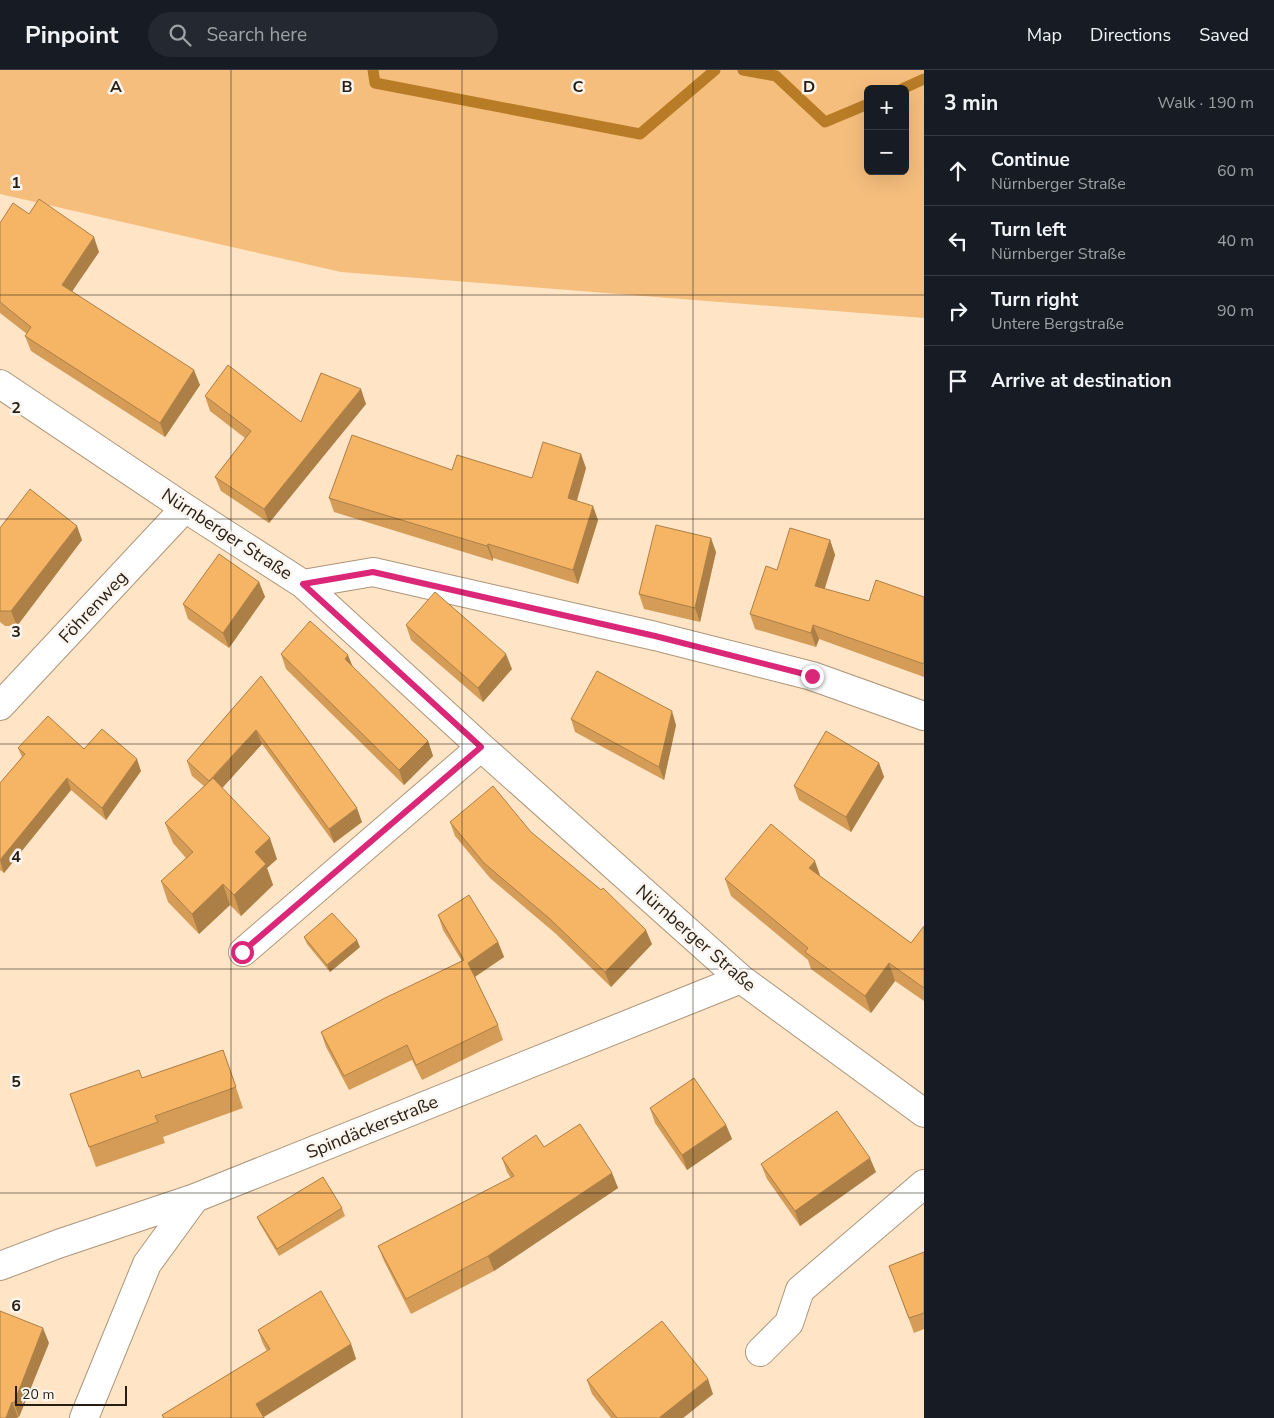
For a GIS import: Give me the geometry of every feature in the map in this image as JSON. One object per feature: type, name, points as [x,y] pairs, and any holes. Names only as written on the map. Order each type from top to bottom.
[{"type":"street","name":"Nürnberger Straße","points":[[0,384],[303,584],[481,747],[741,979],[924,1113]]},
{"type":"street","name":"Föhrenweg","points":[[0,706],[186,508]]},
{"type":"street","points":[[303,584],[373,572],[655,636],[812,676],[924,716]]},
{"type":"street","points":[[242,952],[481,747]]},
{"type":"street","name":"Spindäckerstraße","points":[[0,1266],[58,1244],[195,1198],[741,979]]},
{"type":"street","points":[[760,1352],[790,1323],[800,1290],[924,1184]]},
{"type":"street","points":[[84,1418],[146,1264],[195,1198]]},
{"type":"shaded area","points":[[0,70],[924,70],[924,318],[341,272],[0,194]]},
{"type":"building","points":[[39,199],[94,237],[62,285],[194,370],[160,423],[25,336],[31,327],[0,302],[0,223],[13,203],[29,214]]},
{"type":"building","points":[[228,365],[301,422],[321,373],[361,389],[264,509],[215,477],[251,431],[205,396]]},
{"type":"building","points":[[352,435],[452,470],[457,455],[532,478],[543,442],[581,454],[568,498],[593,506],[573,570],[329,498]]},
{"type":"building","points":[[30,489],[77,526],[11,611],[0,611],[0,528]]},
{"type":"building","points":[[656,525],[711,538],[695,608],[639,594]]},
{"type":"building","points":[[790,528],[830,540],[815,586],[869,601],[876,580],[924,597],[924,664],[813,625],[811,633],[750,614],[766,566],[777,570]]},
{"type":"building","points":[[219,554],[259,582],[223,633],[183,604]]},
{"type":"building","points":[[435,592],[506,654],[478,688],[406,625]]},
{"type":"building","points":[[310,621],[348,655],[345,659],[428,741],[399,770],[281,654]]},
{"type":"building","points":[[597,671],[672,711],[659,767],[571,719]]},
{"type":"building","points":[[261,676],[357,808],[329,829],[256,730],[209,781],[187,761]]},
{"type":"building","points":[[48,716],[84,749],[102,729],[137,759],[102,808],[67,778],[0,860],[0,783],[25,754],[18,748]]},
{"type":"building","points":[[826,731],[879,763],[846,817],[794,786]]},
{"type":"building","points":[[213,778],[270,838],[255,852],[266,864],[234,895],[223,884],[192,914],[161,881],[193,852],[165,823]]},
{"type":"building","points":[[493,786],[531,832],[601,890],[603,888],[646,930],[605,972],[550,919],[484,863],[450,822]]},
{"type":"building","points":[[771,824],[815,861],[809,868],[911,943],[924,926],[924,988],[889,963],[865,996],[805,952],[808,948],[725,879]]},
{"type":"building","points":[[469,895],[498,942],[468,963],[498,1025],[416,1065],[407,1045],[344,1076],[321,1032],[385,998],[464,960],[438,915]]},
{"type":"building","points":[[332,913],[357,940],[327,965],[304,937]]},
{"type":"building","points":[[223,1050],[236,1087],[155,1116],[158,1122],[89,1147],[70,1094],[139,1070],[142,1078]]},
{"type":"building","points":[[694,1078],[726,1125],[682,1155],[650,1108]]},
{"type":"building","points":[[837,1111],[870,1158],[795,1211],[761,1164]]},
{"type":"building","points":[[580,1124],[612,1173],[488,1256],[406,1299],[378,1246],[514,1176],[502,1158],[536,1135],[544,1147]]},
{"type":"building","points":[[323,1177],[342,1208],[277,1249],[257,1217]]},
{"type":"building","points":[[924,1252],[924,1313],[909,1318],[889,1266]]},
{"type":"building","points":[[321,1291],[351,1344],[256,1404],[264,1418],[164,1418],[162,1415],[270,1349],[258,1330]]},
{"type":"building","points":[[0,1311],[43,1328],[14,1403],[12,1402],[6,1418],[0,1418]]},
{"type":"building","points":[[662,1321],[708,1379],[659,1418],[617,1418],[587,1380]]},
{"type":"waterway","points":[[373,70],[375,83],[640,134],[715,70]]},
{"type":"waterway","points":[[743,70],[776,76],[825,122],[864,106]]},
{"type":"waterway","points":[[909,86],[924,79]]},
{"type":"route","points":[[242,952],[481,747],[303,584],[373,572],[655,636],[812,676]]}]
